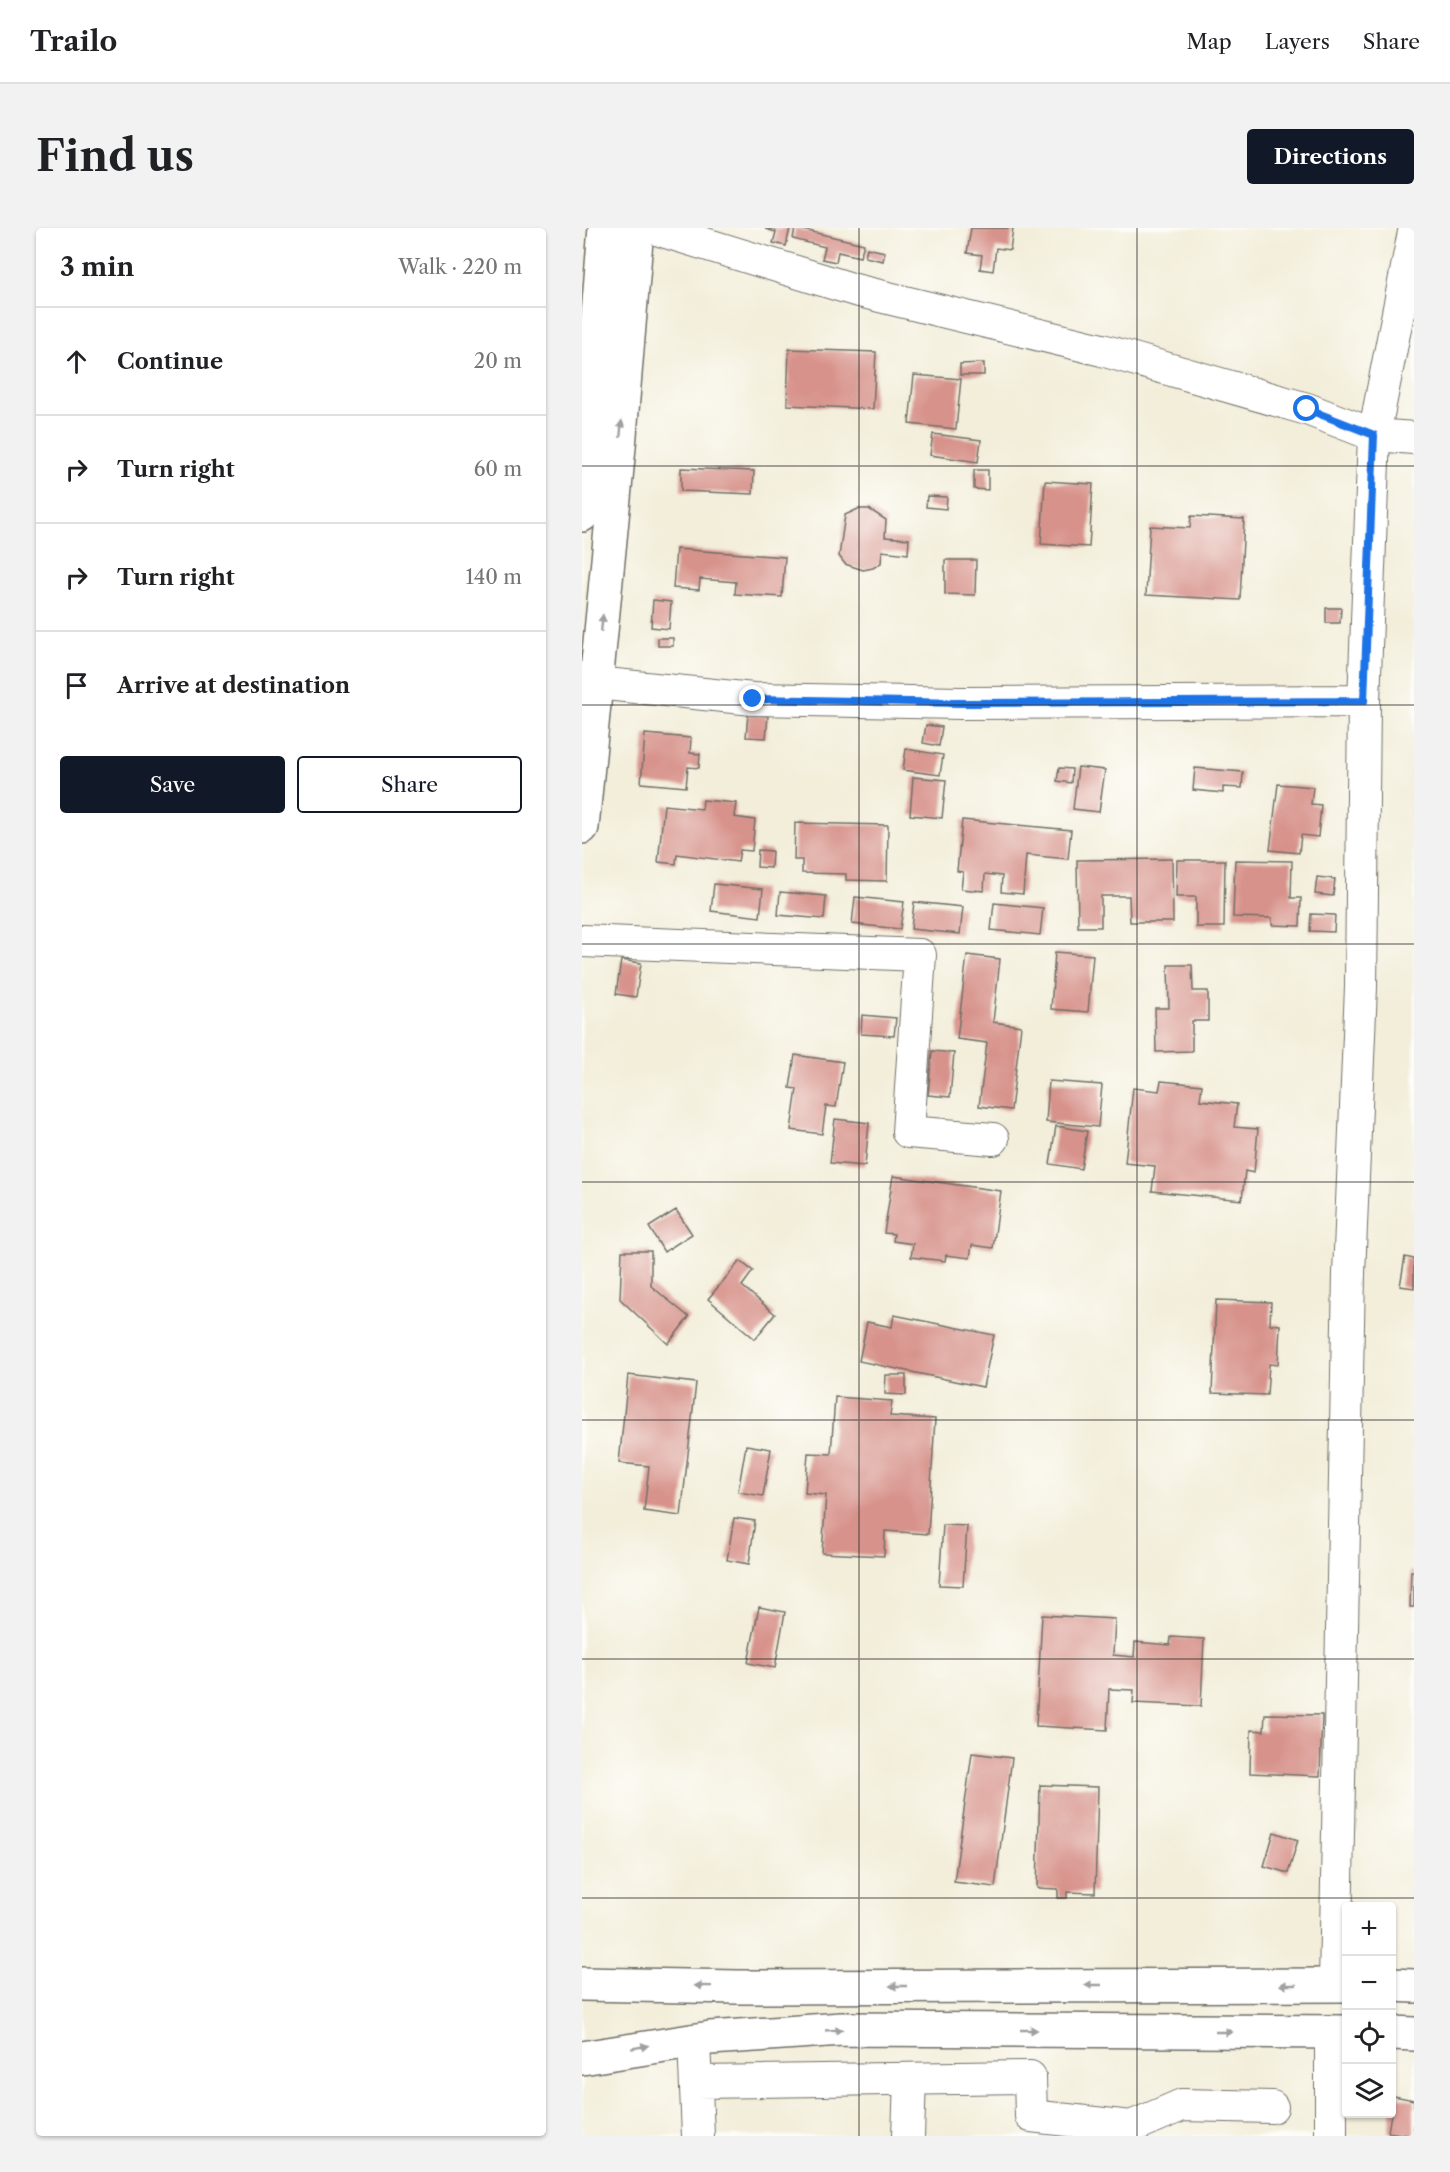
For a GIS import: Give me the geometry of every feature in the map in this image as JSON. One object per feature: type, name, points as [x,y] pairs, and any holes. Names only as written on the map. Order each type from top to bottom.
[{"type":"main road","points":[[582,515],[605,228]]},
{"type":"main road","points":[[582,827],[637,228]]},
{"type":"main road","points":[[582,1984],[738,1987],[1341,1985]]},
{"type":"main road","points":[[1396,1985],[1414,1986]]},
{"type":"main road","points":[[582,2058],[693,2040],[842,2030],[1339,2032]]},
{"type":"main road","points":[[1396,2033],[1414,2034]]},
{"type":"street","points":[[653,228],[855,290],[1102,350],[1273,399],[1307,409],[1374,435],[1414,438]]},
{"type":"street","points":[[1341,1985],[1348,1274],[1361,987],[1364,701],[1374,435],[1414,232]]},
{"type":"street","points":[[596,683],[753,699],[961,703],[1364,701]]},
{"type":"street","points":[[582,941],[920,955],[908,1132],[993,1139]]},
{"type":"street","points":[[1331,2136],[1339,2032]]},
{"type":"street","points":[[693,2040],[698,2136]]},
{"type":"street","points":[[696,2082],[1030,2077],[1031,2116],[1131,2127],[1182,2105],[1272,2107]]},
{"type":"street","points":[[908,2136],[910,2079]]},
{"type":"building","points":[[790,228],[786,246],[773,243],[776,232],[765,229]]},
{"type":"building","points":[[795,228],[864,244],[860,257],[838,252],[836,262],[822,259],[825,247],[793,239]]},
{"type":"building","points":[[971,228],[1013,228],[1010,250],[996,248],[993,271],[980,269],[982,255],[967,253]]},
{"type":"building","points":[[867,248],[885,252],[883,261],[865,257]]},
{"type":"building","points":[[789,349],[876,352],[873,409],[787,405]]},
{"type":"building","points":[[984,363],[984,375],[960,375],[960,364]]},
{"type":"building","points":[[914,375],[961,379],[956,429],[909,424]]},
{"type":"building","points":[[933,434],[981,440],[978,462],[930,455]]},
{"type":"building","points":[[681,468],[754,471],[753,494],[681,491]]},
{"type":"building","points":[[974,470],[988,470],[988,490],[974,489]]},
{"type":"building","points":[[1045,481],[1093,484],[1089,547],[1041,544]]},
{"type":"building","points":[[927,496],[947,497],[946,509],[926,507]]},
{"type":"building","points":[[858,509],[869,509],[886,520],[885,537],[909,539],[908,554],[882,551],[881,563],[863,570],[845,564],[839,556],[845,515]]},
{"type":"building","points":[[1191,516],[1244,519],[1240,600],[1146,595],[1150,526],[1190,528]]},
{"type":"building","points":[[676,549],[785,557],[782,597],[735,594],[736,582],[700,579],[699,590],[673,588]]},
{"type":"building","points":[[945,560],[976,560],[975,595],[945,594]]},
{"type":"building","points":[[653,600],[671,602],[669,629],[651,627]]},
{"type":"building","points":[[1326,608],[1341,608],[1340,623],[1326,623]]},
{"type":"building","points":[[658,638],[673,638],[673,646],[658,646]]},
{"type":"building","points":[[748,714],[768,716],[766,738],[746,737]]},
{"type":"building","points":[[926,725],[942,727],[939,746],[923,743]]},
{"type":"building","points":[[645,734],[691,738],[690,753],[700,754],[699,768],[688,767],[686,787],[641,783]]},
{"type":"building","points":[[906,749],[943,755],[940,775],[903,770]]},
{"type":"building","points":[[1078,767],[1105,770],[1099,812],[1073,809]]},
{"type":"building","points":[[1059,768],[1072,769],[1071,783],[1057,781]]},
{"type":"building","points":[[1195,768],[1243,772],[1242,788],[1223,787],[1223,793],[1193,790]]},
{"type":"building","points":[[913,777],[946,780],[942,818],[910,815]]},
{"type":"building","points":[[1278,784],[1313,787],[1311,804],[1321,805],[1318,837],[1301,835],[1299,853],[1270,850]]},
{"type":"building","points":[[703,800],[736,803],[734,817],[755,820],[752,851],[740,850],[738,862],[677,854],[676,864],[658,862],[664,805],[702,809]]},
{"type":"building","points":[[962,820],[1071,830],[1068,859],[1026,855],[1023,894],[1001,892],[1002,876],[985,874],[984,891],[961,889],[963,872],[957,871]]},
{"type":"building","points":[[795,823],[888,825],[887,881],[846,880],[846,874],[802,873],[802,860],[794,860]]},
{"type":"building","points":[[758,850],[772,851],[771,868],[757,867]]},
{"type":"building","points":[[1172,859],[1173,922],[1130,922],[1129,896],[1101,896],[1101,927],[1078,927],[1077,860]]},
{"type":"building","points":[[1177,860],[1225,860],[1224,927],[1196,927],[1196,897],[1176,897]]},
{"type":"building","points":[[1235,860],[1292,861],[1291,898],[1301,898],[1300,926],[1272,925],[1272,918],[1233,917]]},
{"type":"building","points":[[1317,877],[1335,879],[1333,896],[1315,894]]},
{"type":"building","points":[[714,884],[763,889],[760,917],[711,911]]},
{"type":"building","points":[[780,892],[826,896],[824,919],[778,915]]},
{"type":"building","points":[[855,897],[904,902],[900,929],[852,924]]},
{"type":"building","points":[[914,902],[963,907],[960,934],[911,929]]},
{"type":"building","points":[[994,903],[1043,908],[1040,935],[991,930]]},
{"type":"building","points":[[1311,914],[1335,915],[1334,932],[1310,931]]},
{"type":"building","points":[[1055,952],[1093,955],[1088,1012],[1051,1009]]},
{"type":"building","points":[[967,955],[1000,959],[993,1022],[1021,1026],[1011,1110],[979,1106],[987,1043],[957,1039]]},
{"type":"building","points":[[621,960],[641,963],[636,997],[616,994]]},
{"type":"building","points":[[1168,965],[1192,965],[1193,991],[1208,991],[1208,1021],[1192,1021],[1192,1051],[1156,1052],[1155,1008],[1169,1008]]},
{"type":"building","points":[[862,1015],[896,1018],[894,1036],[861,1034]]},
{"type":"building","points":[[932,1051],[954,1053],[950,1097],[928,1095]]},
{"type":"building","points":[[795,1055],[843,1062],[836,1107],[826,1106],[822,1134],[791,1130],[797,1089],[790,1088]]},
{"type":"building","points":[[1049,1081],[1102,1085],[1098,1127],[1046,1122]]},
{"type":"building","points":[[1161,1081],[1202,1085],[1200,1100],[1237,1104],[1234,1127],[1258,1129],[1254,1173],[1245,1171],[1242,1200],[1152,1191],[1155,1166],[1125,1163],[1133,1088],[1159,1091]]},
{"type":"building","points":[[835,1119],[869,1123],[865,1166],[830,1163]]},
{"type":"building","points":[[1056,1126],[1087,1131],[1081,1169],[1050,1164]]},
{"type":"building","points":[[893,1176],[1001,1191],[993,1248],[972,1245],[970,1258],[946,1255],[945,1261],[911,1257],[913,1244],[893,1241],[894,1234],[884,1233]]},
{"type":"building","points":[[676,1210],[692,1234],[664,1252],[649,1227]]},
{"type":"building","points":[[622,1251],[651,1251],[651,1286],[689,1317],[668,1344],[620,1299]]},
{"type":"building","points":[[1405,1257],[1414,1259],[1414,1288],[1400,1286]]},
{"type":"building","points":[[740,1261],[753,1271],[742,1286],[775,1314],[755,1339],[708,1299]]},
{"type":"building","points":[[1216,1300],[1271,1302],[1270,1324],[1280,1325],[1278,1365],[1269,1364],[1267,1395],[1212,1393]]},
{"type":"building","points":[[894,1315],[994,1335],[983,1387],[859,1361],[867,1322],[892,1327]]},
{"type":"building","points":[[628,1375],[696,1383],[681,1516],[644,1511],[649,1466],[619,1463]]},
{"type":"building","points":[[886,1375],[906,1375],[906,1395],[885,1394]]},
{"type":"building","points":[[835,1397],[892,1401],[890,1416],[935,1419],[928,1534],[885,1531],[884,1556],[822,1553],[826,1495],[805,1493],[808,1453],[831,1454]]},
{"type":"building","points":[[746,1445],[771,1449],[763,1496],[738,1492]]},
{"type":"building","points":[[734,1518],[755,1521],[749,1564],[727,1560]]},
{"type":"building","points":[[943,1525],[967,1526],[963,1586],[939,1585]]},
{"type":"building","points":[[1411,1571],[1414,1571],[1414,1607],[1410,1607]]},
{"type":"building","points":[[759,1607],[785,1612],[775,1668],[748,1663]]},
{"type":"building","points":[[1042,1615],[1115,1619],[1113,1655],[1134,1657],[1135,1642],[1170,1645],[1171,1637],[1204,1639],[1201,1706],[1133,1703],[1134,1690],[1109,1689],[1107,1730],[1036,1726]]},
{"type":"building","points":[[1265,1714],[1322,1715],[1320,1776],[1250,1773],[1251,1730],[1264,1731]]},
{"type":"building","points":[[972,1753],[1012,1758],[995,1887],[954,1882]]},
{"type":"building","points":[[1040,1785],[1098,1787],[1095,1893],[1067,1892],[1067,1898],[1058,1898],[1058,1889],[1037,1888]]},
{"type":"building","points":[[1274,1832],[1298,1840],[1288,1873],[1264,1866]]},
{"type":"building","points":[[1396,2096],[1414,2100],[1414,2136],[1388,2132],[1390,2118],[1396,2118]]},
{"type":"route","points":[[753,699],[961,703],[1364,701],[1374,435],[1307,409]]}]
